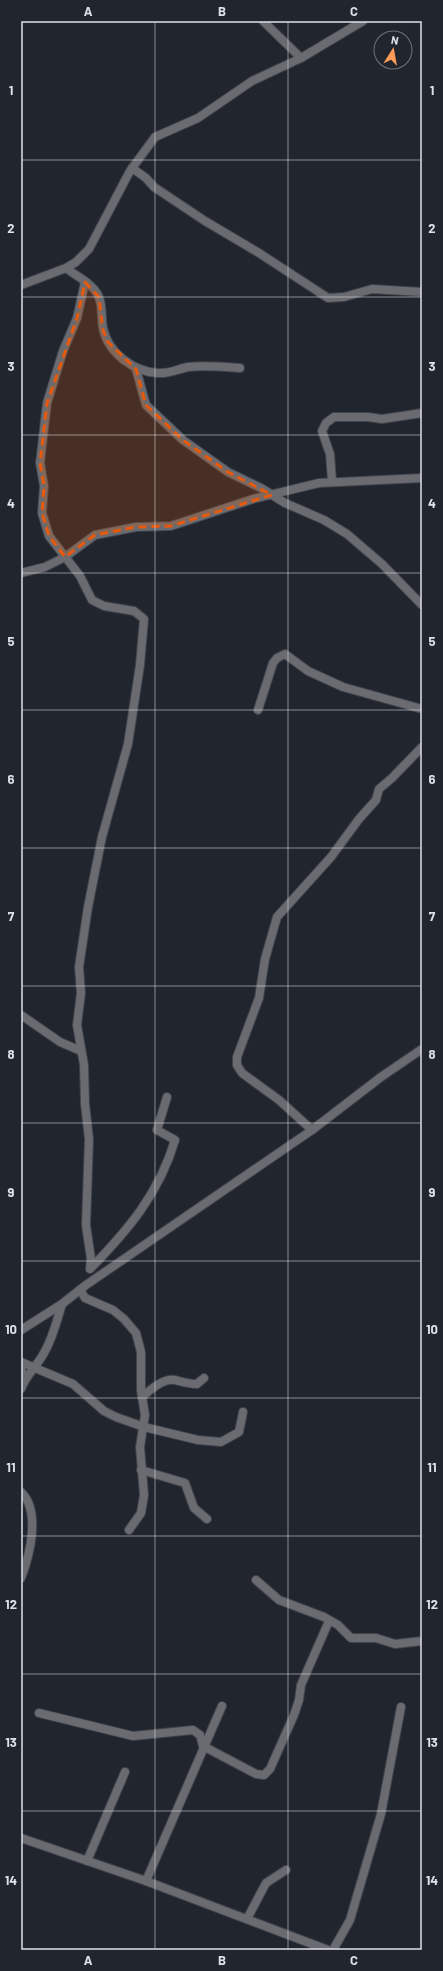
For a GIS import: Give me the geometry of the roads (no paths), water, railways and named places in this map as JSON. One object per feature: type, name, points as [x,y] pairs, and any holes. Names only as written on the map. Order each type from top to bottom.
[{"type":"street","points":[[262,21],[301,58]]},
{"type":"street","points":[[21,285],[66,268],[76,262],[89,249],[132,168],[155,137],[198,118],[252,80],[301,58],[363,21]]},
{"type":"street","points":[[132,168],[154,186],[205,221],[298,277],[328,298],[344,297],[372,289],[422,292]]},
{"type":"street","points":[[66,268],[92,286],[99,297],[103,330],[108,342],[128,364],[136,369],[159,374],[200,366],[240,368]]},
{"type":"street","points":[[85,282],[77,318],[63,351],[47,404],[40,463],[44,486],[42,513],[43,522],[49,536],[80,576],[92,600],[104,606],[134,611],[144,619],[140,665],[128,744],[111,812],[102,837],[80,953],[79,967],[81,992],[77,1025],[84,1065],[85,1104],[89,1139],[86,1225],[91,1259],[90,1269],[83,1287],[85,1298],[113,1310],[124,1318],[136,1333],[141,1352],[142,1397],[145,1415],[140,1447],[144,1495],[141,1513],[129,1530]]},
{"type":"street","points":[[136,369],[146,405],[167,422],[183,440],[228,472],[324,520],[347,534],[382,564],[422,605]]},
{"type":"street","points":[[332,481],[330,454],[322,431],[326,423],[334,417],[368,417],[382,419],[422,413]]},
{"type":"street","points":[[21,573],[45,567],[65,557],[95,535],[136,527],[171,526],[253,499],[298,487],[332,481],[345,482],[422,478]]},
{"type":"street","points":[[258,710],[276,658],[285,654],[308,671],[342,687],[422,709]]},
{"type":"street","points":[[312,1130],[279,1100],[242,1073],[237,1065],[237,1058],[259,998],[265,959],[272,931],[277,917],[326,862],[359,819],[376,800],[379,789],[422,747]]},
{"type":"street","points":[[21,1015],[60,1042],[81,1050]]},
{"type":"street","points":[[21,1330],[62,1304],[83,1287],[312,1130],[381,1077],[422,1049]]},
{"type":"street","points":[[90,1269],[142,1210],[170,1156],[175,1140],[157,1130],[167,1097]]},
{"type":"street","points":[[21,1389],[25,1379],[44,1354],[62,1304]]},
{"type":"street","points":[[21,1362],[73,1384],[104,1411],[116,1417],[144,1427],[198,1440],[222,1442],[239,1432],[243,1412]]},
{"type":"street","points":[[21,1368],[25,1379]]},
{"type":"street","points":[[142,1397],[154,1386],[173,1379],[189,1384],[197,1384],[204,1378]]},
{"type":"street","points":[[141,1470],[185,1483],[194,1508],[207,1519]]},
{"type":"street","points":[[21,1492],[31,1506],[32,1515],[28,1560],[21,1578]]},
{"type":"street","points":[[256,1580],[279,1600],[324,1617],[338,1626],[351,1638],[376,1638],[395,1644],[422,1641]]},
{"type":"street","points":[[39,1712],[133,1736],[193,1730],[200,1735],[204,1746],[256,1774],[264,1775],[270,1770],[294,1715],[299,1700],[301,1685],[329,1621]]},
{"type":"street","points":[[146,1881],[222,1706]]},
{"type":"street","points":[[333,1950],[350,1920],[381,1814],[401,1707]]},
{"type":"street","points":[[87,1861],[125,1772]]},
{"type":"street","points":[[21,1838],[146,1881],[328,1950]]},
{"type":"street","points":[[247,1919],[266,1883],[286,1870]]}]
